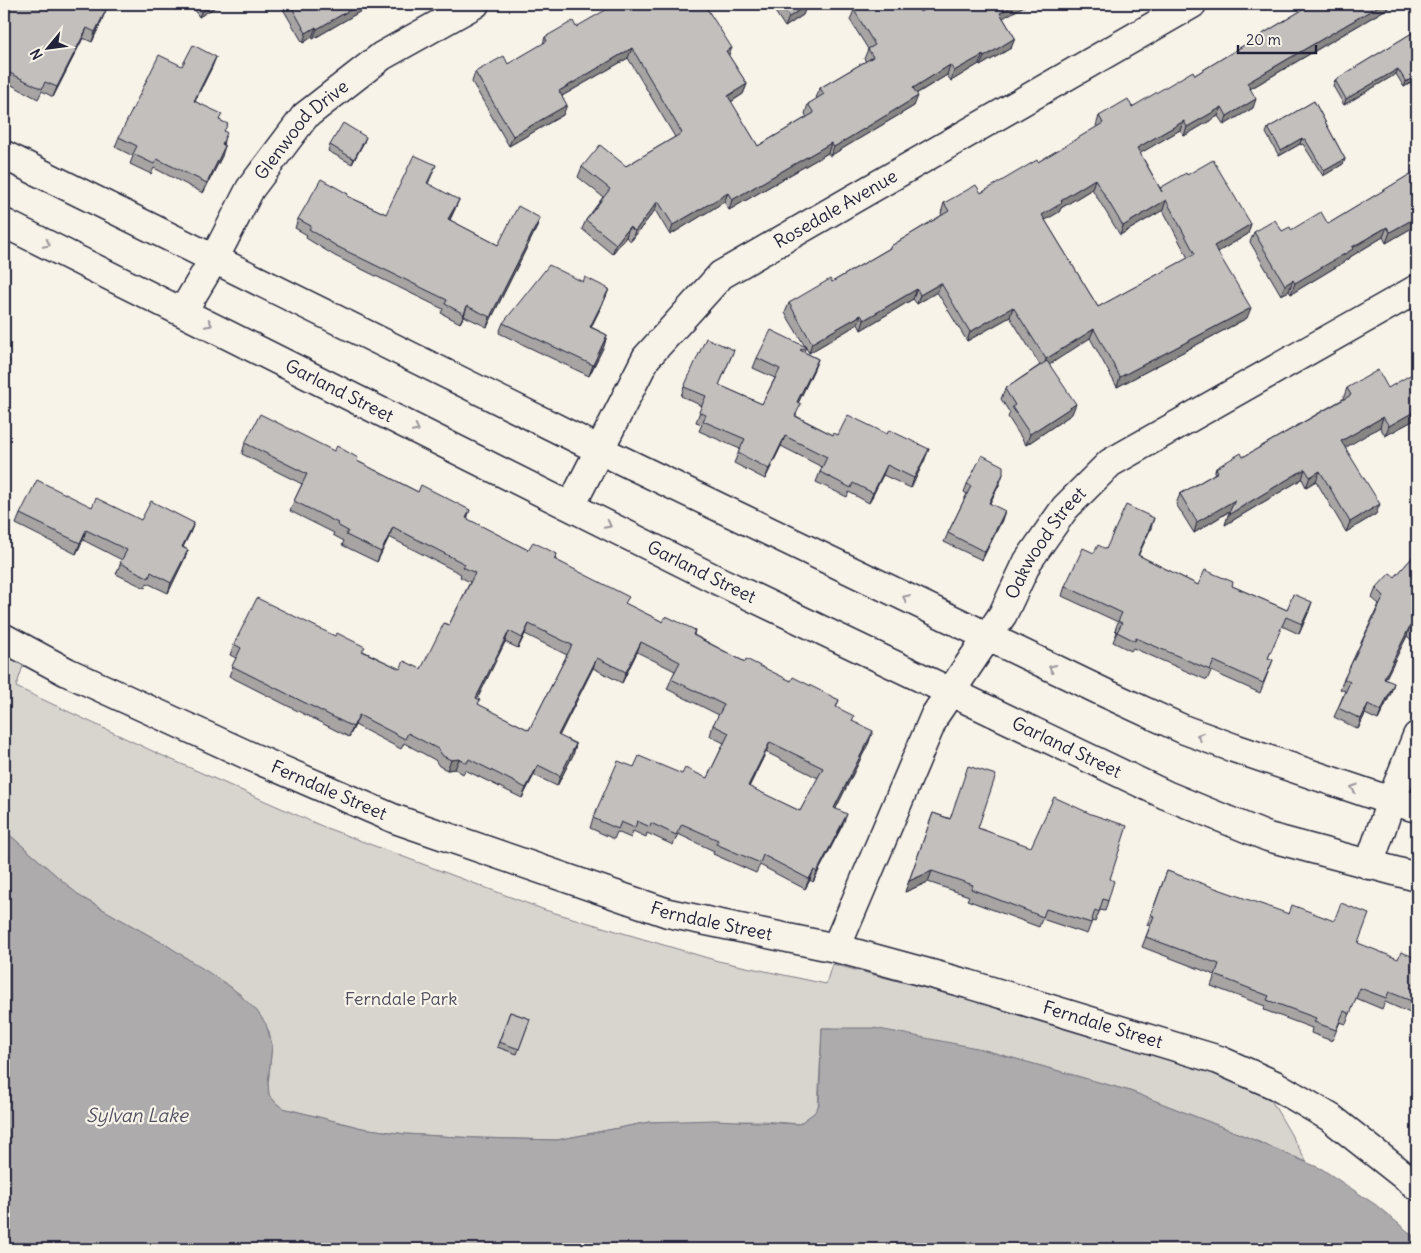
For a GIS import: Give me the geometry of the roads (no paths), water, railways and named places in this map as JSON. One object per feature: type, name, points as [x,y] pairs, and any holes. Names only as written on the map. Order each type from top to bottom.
[{"type":"street","name":"Glenwood Drive","points":[[182,311],[214,259],[250,189],[305,116],[382,56],[475,4]]},
{"type":"street","name":"Rosedale Avenue","points":[[571,506],[646,358],[721,275],[1192,4]]},
{"type":"street","points":[[4,155],[600,450],[988,638],[1186,730],[1234,748],[1417,808]]},
{"type":"street","name":"Garland Street","points":[[4,222],[721,582],[1166,795],[1232,823],[1295,846],[1417,877]]},
{"type":"street","name":"Oakwood Street","points":[[836,948],[935,715],[1003,614],[1028,561],[1064,508],[1110,463],[1417,290]]},
{"type":"street","name":"Ferndale Street","points":[[4,638],[67,672],[252,757],[395,819],[668,913],[836,948],[968,984],[1219,1060],[1275,1085],[1331,1118],[1417,1186]]},
{"type":"street","points":[[1369,865],[1391,801],[1417,736]]},
{"type":"water","name":"Sylvan Lake","points":[[4,830],[81,897],[168,946],[231,987],[257,1011],[266,1024],[272,1045],[268,1084],[269,1095],[283,1108],[362,1128],[405,1134],[476,1138],[557,1140],[649,1122],[715,1120],[799,1124],[814,1113],[819,1105],[822,1028],[874,1028],[977,1048],[1130,1091],[1235,1132],[1322,1169],[1376,1205],[1417,1239],[1417,1249],[4,1249]]},
{"type":"park label","name":"Ferndale Park","points":[[401,999]]}]
